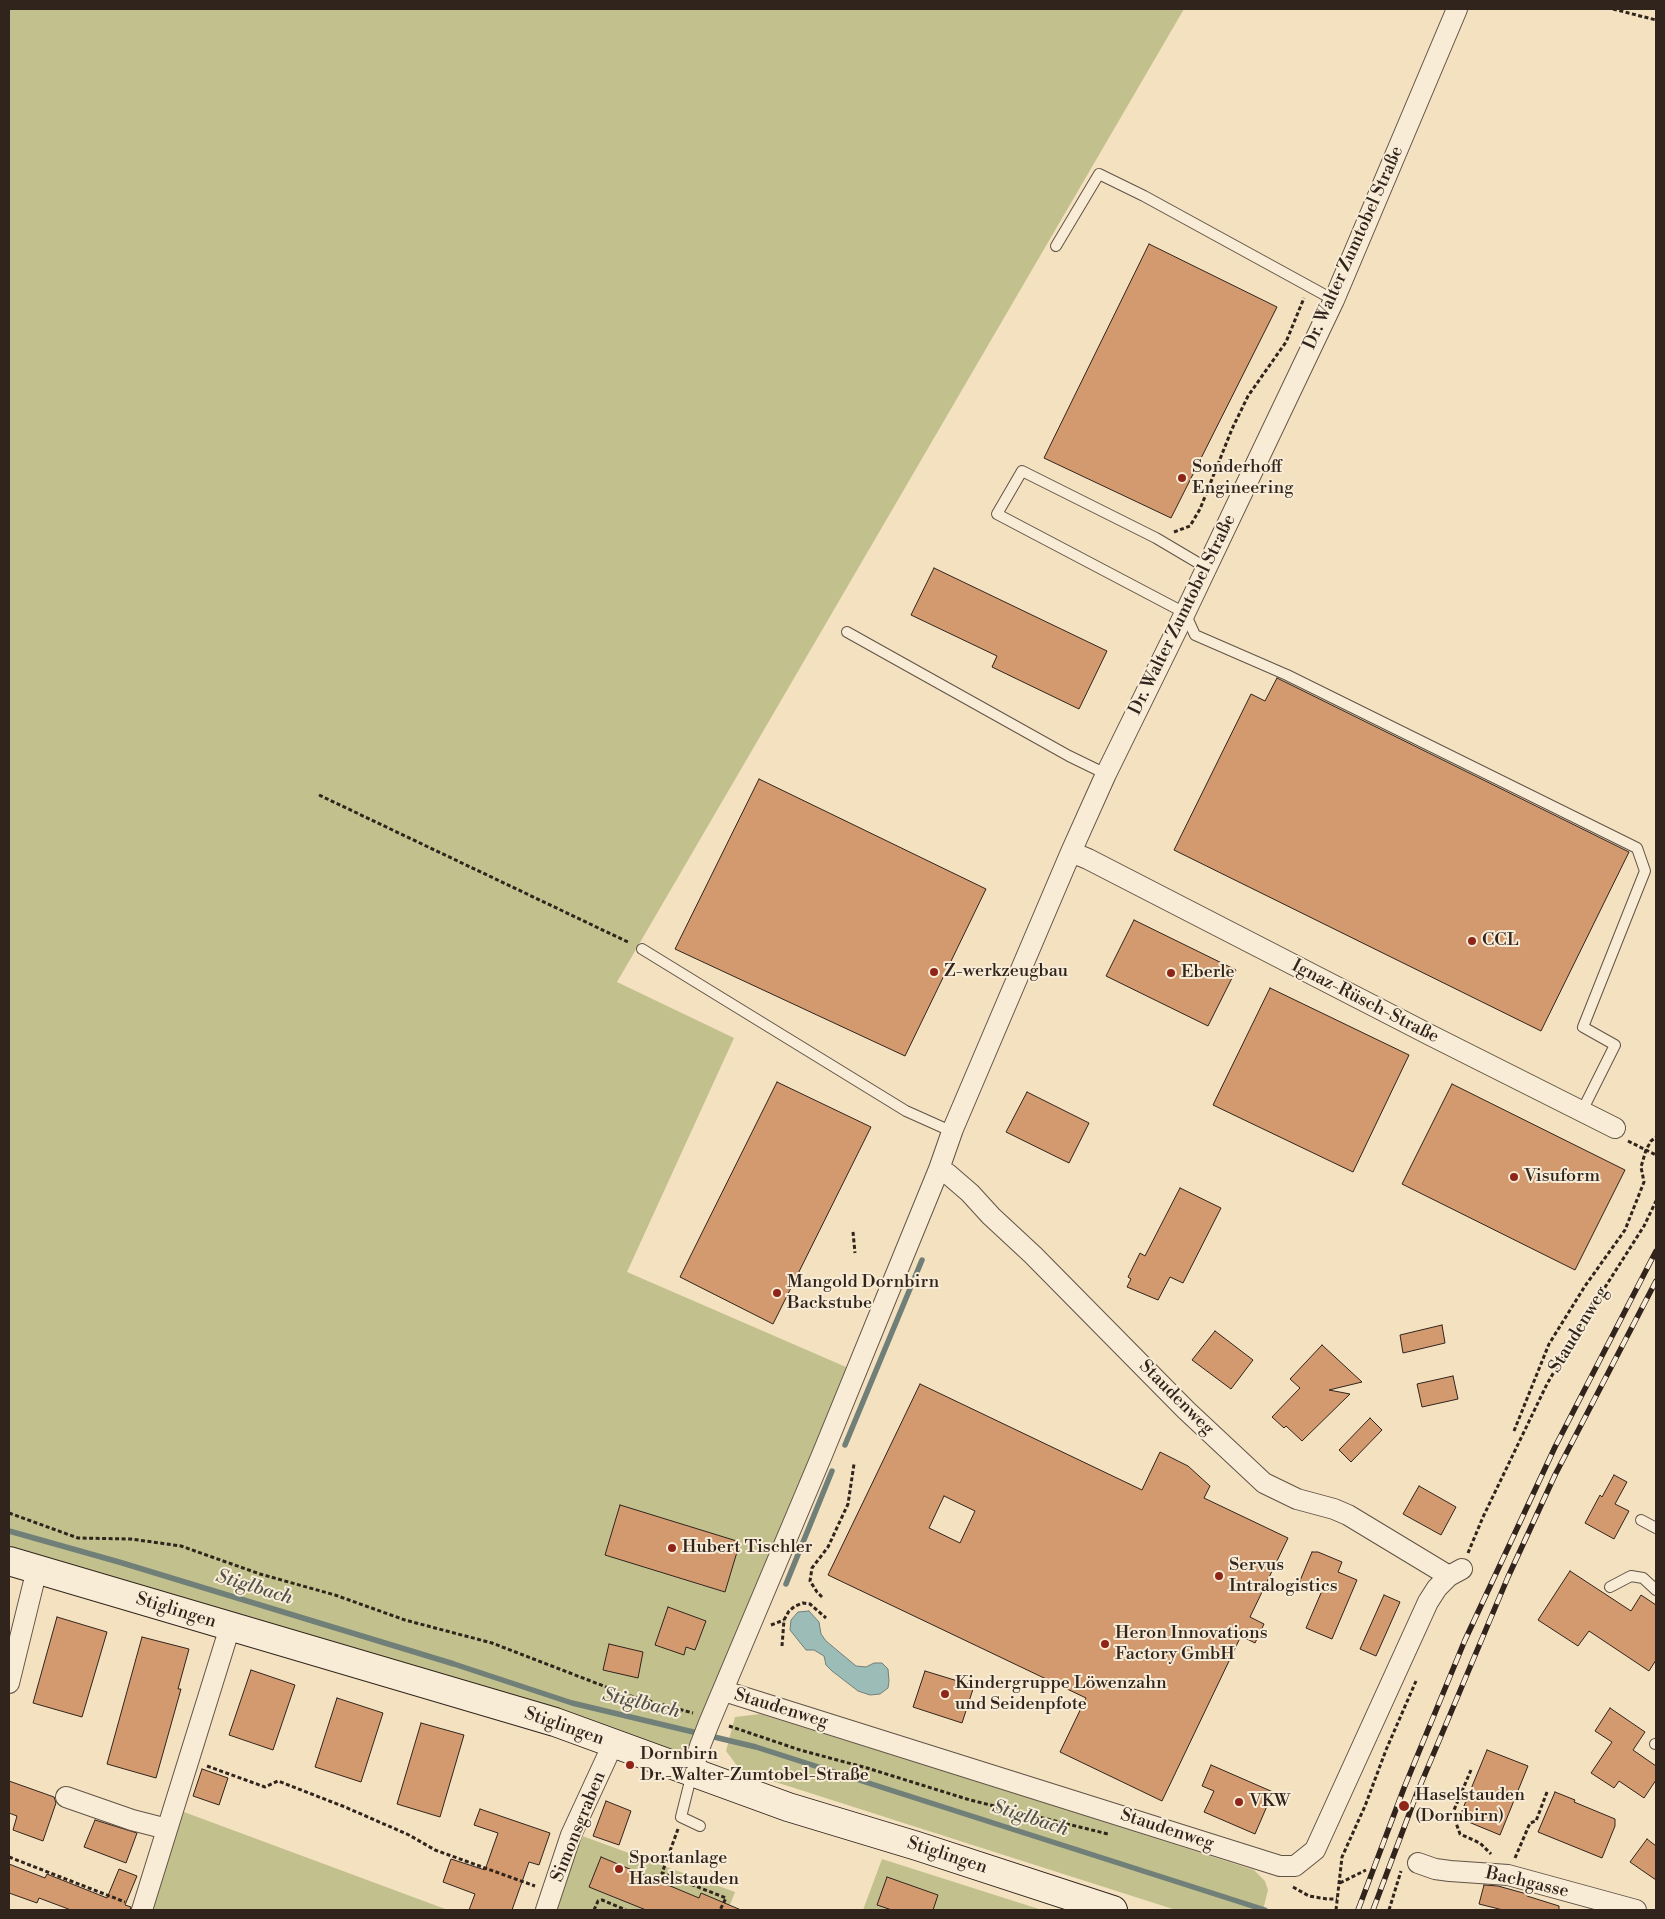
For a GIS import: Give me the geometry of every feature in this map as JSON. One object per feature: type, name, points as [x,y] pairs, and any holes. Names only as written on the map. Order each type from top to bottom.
[{"type":"main road","name":"Stiglingen","points":[[9,1561],[230,1628],[554,1722],[788,1807],[926,1849],[1113,1910]]},
{"type":"street","name":"Dr. Walter Zumtobel Straße","points":[[710,1721],[939,1169],[953,1129],[1071,852],[1106,774],[1334,300],[1457,9]]},
{"type":"street","name":"Ignaz-Rüsch-Straße","points":[[1071,852],[1615,1128]]},
{"type":"street","name":"Staudenweg","points":[[939,1169],[948,1174],[970,1193],[1186,1410],[1264,1483],[1297,1499],[1334,1509],[1348,1515],[1455,1572]]},
{"type":"street","points":[[9,1683],[36,1569]]},
{"type":"street","points":[[1280,1866],[1295,1866],[1314,1850],[1428,1602],[1437,1588],[1455,1572]]},
{"type":"street","points":[[142,1910],[230,1628]]},
{"type":"street","name":"Staudenweg","points":[[724,1691],[1280,1866]]},
{"type":"street","points":[[692,1773],[710,1721]]},
{"type":"street","name":"Simonsgraben","points":[[549,1901],[571,1835],[613,1744]]},
{"type":"street","points":[[66,1797],[132,1820],[167,1829]]},
{"type":"street","name":"Bachgasse","points":[[1422,1869],[1503,1874],[1636,1910]]},
{"type":"lane","points":[[1056,246],[1099,174],[1144,196],[1334,300]]},
{"type":"lane","points":[[1205,567],[1156,538],[1022,471],[998,514],[1185,613],[1194,635],[1287,675],[1637,848],[1645,871],[1583,1027],[1615,1044],[1582,1111]]},
{"type":"lane","points":[[847,632],[1060,752],[1106,774]]},
{"type":"lane","points":[[642,949],[906,1111],[944,1128],[953,1129]]},
{"type":"lane","points":[[1641,1520],[1656,1528]]},
{"type":"lane","points":[[1610,1588],[1631,1576],[1644,1578],[1656,1590]]},
{"type":"lane","points":[[692,1773],[681,1817],[700,1826]]},
{"type":"path","points":[[1613,9],[1656,20]]},
{"type":"path","points":[[1156,538],[1190,526],[1209,490],[1222,450],[1248,396],[1286,342],[1309,286]]},
{"type":"path","points":[[319,795],[642,949]]},
{"type":"path","points":[[1615,1128],[1618,1136],[1656,1155]]},
{"type":"path","points":[[1514,1431],[1549,1344],[1585,1286],[1626,1230],[1644,1182],[1641,1167],[1646,1150],[1651,1141],[1656,1137]]},
{"type":"path","name":"Staudenweg","points":[[1455,1572],[1547,1384],[1581,1325],[1648,1218],[1656,1201]]},
{"type":"path","points":[[853,1232],[855,1253]]},
{"type":"path","points":[[822,1597],[810,1581],[812,1568],[828,1547],[848,1504],[854,1464]]},
{"type":"path","points":[[9,1513],[78,1538],[131,1539],[181,1546],[260,1574],[335,1596],[405,1620],[492,1643],[627,1694],[800,1750],[867,1768],[970,1800],[1117,1837]]},
{"type":"path","points":[[782,1646],[784,1620],[789,1611],[795,1606],[803,1603],[810,1604],[826,1618]]},
{"type":"path","points":[[1336,1910],[1342,1857],[1419,1674]]},
{"type":"path","points":[[188,1760],[265,1786],[278,1781],[345,1807],[549,1901]]},
{"type":"path","points":[[1471,1770],[1454,1810],[1454,1820],[1460,1834],[1480,1843],[1495,1857],[1503,1874]]},
{"type":"path","points":[[1503,1874],[1530,1823],[1536,1821],[1548,1792]]},
{"type":"path","points":[[681,1817],[662,1873],[726,1898],[720,1910]]},
{"type":"path","points":[[9,1857],[142,1910]]},
{"type":"path","points":[[1280,1866],[1281,1876],[1309,1896],[1337,1899]]},
{"type":"path","points":[[1389,1910],[1422,1869]]},
{"type":"path","points":[[1339,1883],[1366,1870]]},
{"type":"path","points":[[594,1910],[598,1901],[602,1900],[626,1910]]},
{"type":"shaded area","points":[[9,9],[1184,9],[617,982],[734,1038],[627,1272],[853,1370],[691,1769],[9,1551]]},
{"type":"shaded area","points":[[760,1714],[1254,1870],[1265,1881],[1268,1890],[1263,1910],[1176,1910],[741,1771],[726,1751],[735,1717]]},
{"type":"shaded area","points":[[184,1812],[448,1910],[149,1910]]},
{"type":"shaded area","name":"Sportanlage Haselstauden","points":[[577,1834],[735,1892],[728,1910],[554,1910]]},
{"type":"shaded area","points":[[882,1859],[1042,1910],[863,1910]]},
{"type":"water","points":[[809,1611],[819,1622],[821,1634],[826,1641],[856,1666],[866,1667],[874,1663],[882,1663],[888,1669],[888,1688],[880,1694],[870,1695],[858,1691],[826,1665],[824,1656],[814,1650],[806,1650],[790,1630],[791,1620],[798,1612]]},
{"type":"building","points":[[1149,244],[1277,307],[1171,518],[1044,458]]},
{"type":"building","points":[[934,568],[1107,651],[1079,709],[992,667],[997,656],[911,615]]},
{"type":"building","name":"CCL","points":[[1277,678],[1629,852],[1541,1031],[1174,850],[1251,694],[1265,701]]},
{"type":"building","points":[[759,779],[986,889],[905,1056],[675,949]]},
{"type":"building","name":"Eberle","points":[[1134,920],[1236,970],[1208,1026],[1106,976]]},
{"type":"building","points":[[1270,988],[1409,1055],[1353,1172],[1213,1105]]},
{"type":"building","name":"Mangold Dornbirn Backstube","points":[[777,1082],[871,1127],[773,1324],[680,1277]]},
{"type":"building","name":"Visuform","points":[[1452,1084],[1625,1170],[1575,1270],[1402,1184]]},
{"type":"building","points":[[1027,1092],[1089,1123],[1069,1163],[1006,1132]]},
{"type":"building","points":[[1180,1188],[1221,1208],[1183,1283],[1170,1277],[1158,1300],[1127,1287],[1131,1279],[1128,1277],[1140,1253],[1145,1256]]},
{"type":"building","points":[[1442,1325],[1445,1343],[1403,1353],[1400,1335]]},
{"type":"building","points":[[1215,1331],[1253,1360],[1231,1389],[1192,1360]]},
{"type":"building","points":[[1322,1345],[1362,1382],[1329,1390],[1350,1394],[1302,1441],[1286,1426],[1284,1428],[1272,1417],[1300,1388],[1290,1379]]},
{"type":"building","points":[[1453,1376],[1458,1399],[1422,1407],[1417,1384]]},
{"type":"building","name":"Heron Innovations Factory GmbH","points":[[920,1384],[1142,1490],[1160,1452],[1188,1466],[1210,1486],[1204,1498],[1288,1538],[1250,1617],[1264,1624],[1255,1643],[1241,1636],[1162,1801],[1060,1752],[1086,1698],[828,1575]],"holes":[[[944,1496],[975,1511],[960,1543],[929,1528]]]},
{"type":"building","points":[[1370,1418],[1382,1430],[1351,1462],[1339,1450]]},
{"type":"building","points":[[1614,1475],[1627,1482],[1615,1504],[1629,1511],[1614,1539],[1585,1523],[1600,1495],[1602,1497]]},
{"type":"building","points":[[1419,1486],[1456,1507],[1441,1535],[1403,1514]]},
{"type":"building","name":"Hubert Tischler","points":[[620,1505],[740,1542],[725,1592],[605,1555]]},
{"type":"building","points":[[1312,1552],[1318,1552],[1342,1562],[1338,1572],[1357,1580],[1332,1639],[1306,1628],[1321,1593],[1299,1583]]},
{"type":"building","points":[[1570,1571],[1631,1611],[1641,1595],[1656,1605],[1656,1660],[1649,1671],[1589,1631],[1578,1646],[1538,1620]]},
{"type":"building","points":[[1384,1595],[1400,1602],[1376,1656],[1360,1649]]},
{"type":"building","points":[[668,1607],[706,1621],[695,1650],[686,1647],[684,1655],[655,1645]]},
{"type":"building","points":[[57,1617],[107,1632],[82,1717],[33,1703]]},
{"type":"building","points":[[142,1637],[189,1649],[178,1689],[181,1689],[156,1778],[107,1764]]},
{"type":"building","points":[[609,1644],[643,1652],[638,1678],[603,1670]]},
{"type":"building","points":[[251,1670],[295,1685],[273,1750],[229,1735]]},
{"type":"building","points":[[925,1671],[974,1686],[962,1723],[913,1707]]},
{"type":"building","points":[[337,1698],[383,1713],[361,1782],[315,1767]]},
{"type":"building","points":[[1610,1708],[1645,1732],[1633,1750],[1656,1766],[1656,1780],[1644,1798],[1619,1781],[1614,1788],[1591,1773],[1612,1742],[1595,1731]]},
{"type":"building","points":[[421,1723],[464,1735],[440,1817],[397,1804]]},
{"type":"building","points":[[1487,1750],[1528,1766],[1500,1835],[1459,1818]]},
{"type":"building","name":"VKW","points":[[1211,1765],[1273,1792],[1255,1834],[1204,1812],[1214,1791],[1202,1786]]},
{"type":"building","points":[[202,1769],[228,1778],[219,1805],[193,1796]]},
{"type":"building","points":[[9,1781],[54,1797],[56,1803],[43,1841],[13,1830],[17,1816],[9,1813]]},
{"type":"building","points":[[1555,1792],[1615,1819],[1615,1826],[1602,1858],[1538,1832]]},
{"type":"building","points":[[606,1801],[631,1811],[619,1845],[593,1836]]},
{"type":"building","points":[[480,1809],[550,1833],[539,1865],[529,1862],[512,1910],[469,1910],[475,1894],[443,1882],[451,1859],[485,1870],[498,1833],[474,1825]]},
{"type":"building","points":[[95,1820],[137,1833],[126,1863],[84,1847]]},
{"type":"building","points":[[1647,1839],[1656,1846],[1656,1880],[1630,1862]]},
{"type":"building","points":[[601,1857],[699,1898],[701,1893],[741,1910],[646,1910],[589,1887]]},
{"type":"building","points":[[9,1864],[45,1878],[47,1874],[107,1898],[119,1869],[137,1876],[125,1905],[131,1907],[130,1910],[71,1910],[39,1898],[37,1903],[9,1893]]},
{"type":"building","points":[[887,1877],[938,1895],[933,1910],[892,1910],[877,1905]]},
{"type":"building","points":[[1484,1885],[1498,1886],[1527,1894],[1527,1896],[1559,1906],[1559,1910],[1503,1910],[1479,1904]]},
{"type":"waterway","points":[[845,1445],[922,1260]]},
{"type":"waterway","points":[[786,1584],[832,1471]]},
{"type":"waterway","name":"Stiglbach","points":[[9,1531],[119,1562],[454,1664],[572,1703],[756,1747],[1265,1910]]},
{"type":"railway","points":[[1358,1910],[1404,1788],[1465,1640],[1555,1447],[1656,1251]]},
{"type":"railway","points":[[1373,1910],[1417,1793],[1508,1577],[1555,1475],[1656,1281]]},
{"type":"place","name":"Sonderhoff Engineering","points":[[1182,478]]},
{"type":"place","name":"CCL","points":[[1472,941]]},
{"type":"place","name":"Z-werkzeugbau","points":[[934,972]]},
{"type":"place","name":"Eberle","points":[[1171,973]]},
{"type":"place","name":"Visuform","points":[[1514,1177]]},
{"type":"place","name":"Mangold Dornbirn Backstube","points":[[777,1293]]},
{"type":"place","name":"Hubert Tischler","points":[[672,1548]]},
{"type":"place","name":"Servus Intralogistics","points":[[1219,1576]]},
{"type":"place","name":"Heron Innovations Factory GmbH","points":[[1105,1644]]},
{"type":"place","name":"Kindergruppe Löwenzahn und Seidenpfote","points":[[945,1694]]},
{"type":"place","name":"Dornbirn Dr.-Walter-Zumtobel-Straße","points":[[630,1765]]},
{"type":"place","name":"VKW","points":[[1239,1802]]},
{"type":"place","name":"Haselstauden (Dornbirn)","points":[[1404,1806]]},
{"type":"place","name":"Sportanlage Haselstauden","points":[[619,1869]]}]
